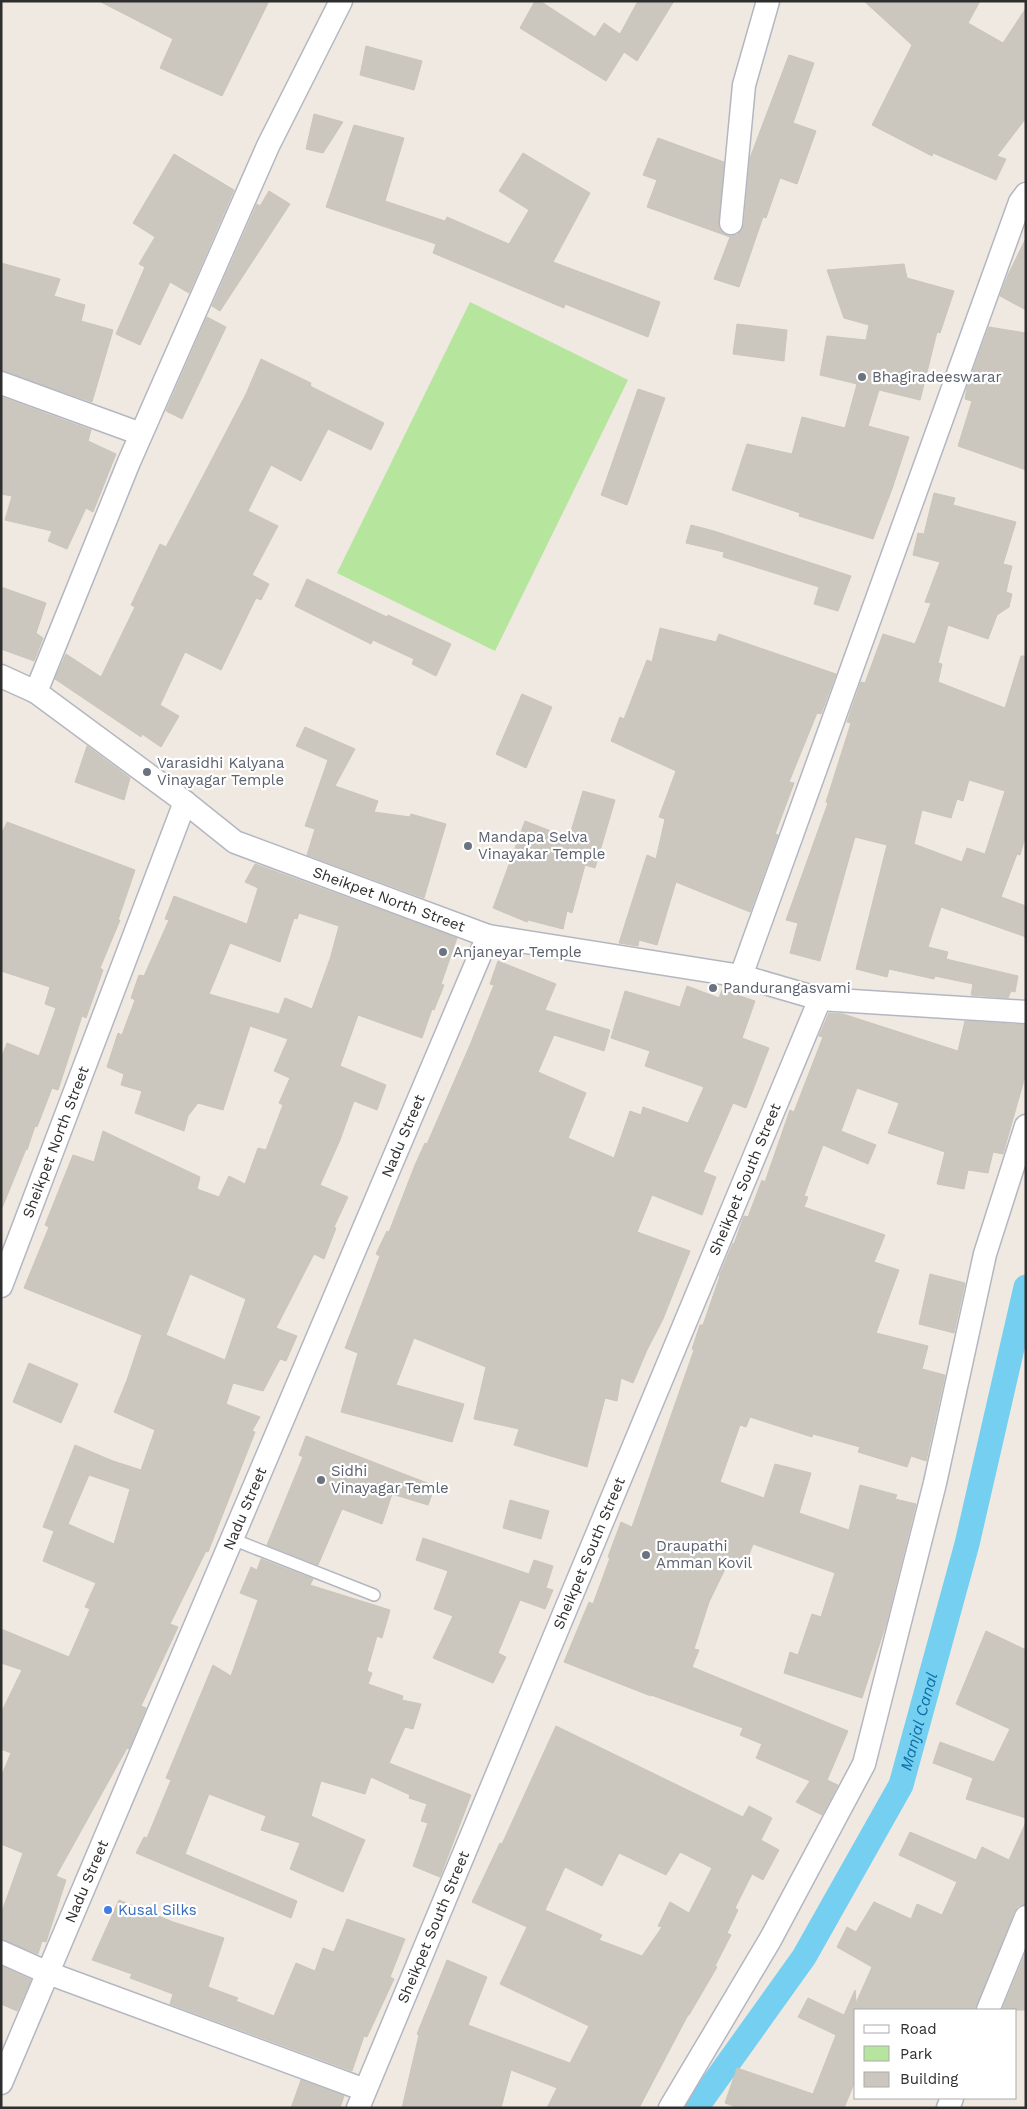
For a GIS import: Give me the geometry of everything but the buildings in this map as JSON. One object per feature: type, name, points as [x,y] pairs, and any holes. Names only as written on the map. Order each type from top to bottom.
[{"type":"street","points":[[36,692],[141,434],[268,146],[341,1]]},
{"type":"street","points":[[730,223],[744,84],[768,1]]},
{"type":"street","points":[[741,976],[1020,202],[1026,194]]},
{"type":"street","points":[[1,383],[141,434]]},
{"type":"street","name":"Sheikpet North Street","points":[[1,676],[36,692],[185,802],[234,842],[488,936],[741,976],[820,999],[1026,1012]]},
{"type":"street","name":"Sheikpet North Street","points":[[1,1286],[7,1254],[185,802]]},
{"type":"street","name":"Nadu Street","points":[[1,2083],[488,936]]},
{"type":"street","name":"Sheikpet South Street","points":[[362,2099],[820,999]]},
{"type":"street","points":[[670,2108],[770,1940],[864,1764],[935,1483],[985,1254],[1026,1126]]},
{"type":"street","points":[[988,2009],[1026,1917]]},
{"type":"street","points":[[1,1952],[48,1973],[362,2099]]},
{"type":"lane","points":[[232,1539],[374,1595]]},
{"type":"green space","points":[[470,302],[628,380],[495,651],[337,573]]},
{"type":"waterway","name":"Manjal Canal","points":[[696,2108],[804,1957],[901,1785],[967,1544],[1026,1287]]},
{"type":"place","name":"Bhagiradeeswarar","points":[[862,377]]},
{"type":"place","name":"Varasidhi Kalyana Vinayagar Temple","points":[[147,772]]},
{"type":"place","name":"Mandapa Selva Vinayakar Temple","points":[[468,846]]},
{"type":"place","name":"Anjaneyar Temple","points":[[443,952]]},
{"type":"place","name":"Pandurangasvami","points":[[713,988]]},
{"type":"place","name":"Sidhi Vinayagar Temle","points":[[321,1480]]},
{"type":"place","name":"Draupathi Amman Kovil","points":[[646,1555]]},
{"type":"place","name":"Kusal Silks","points":[[108,1910]]}]
